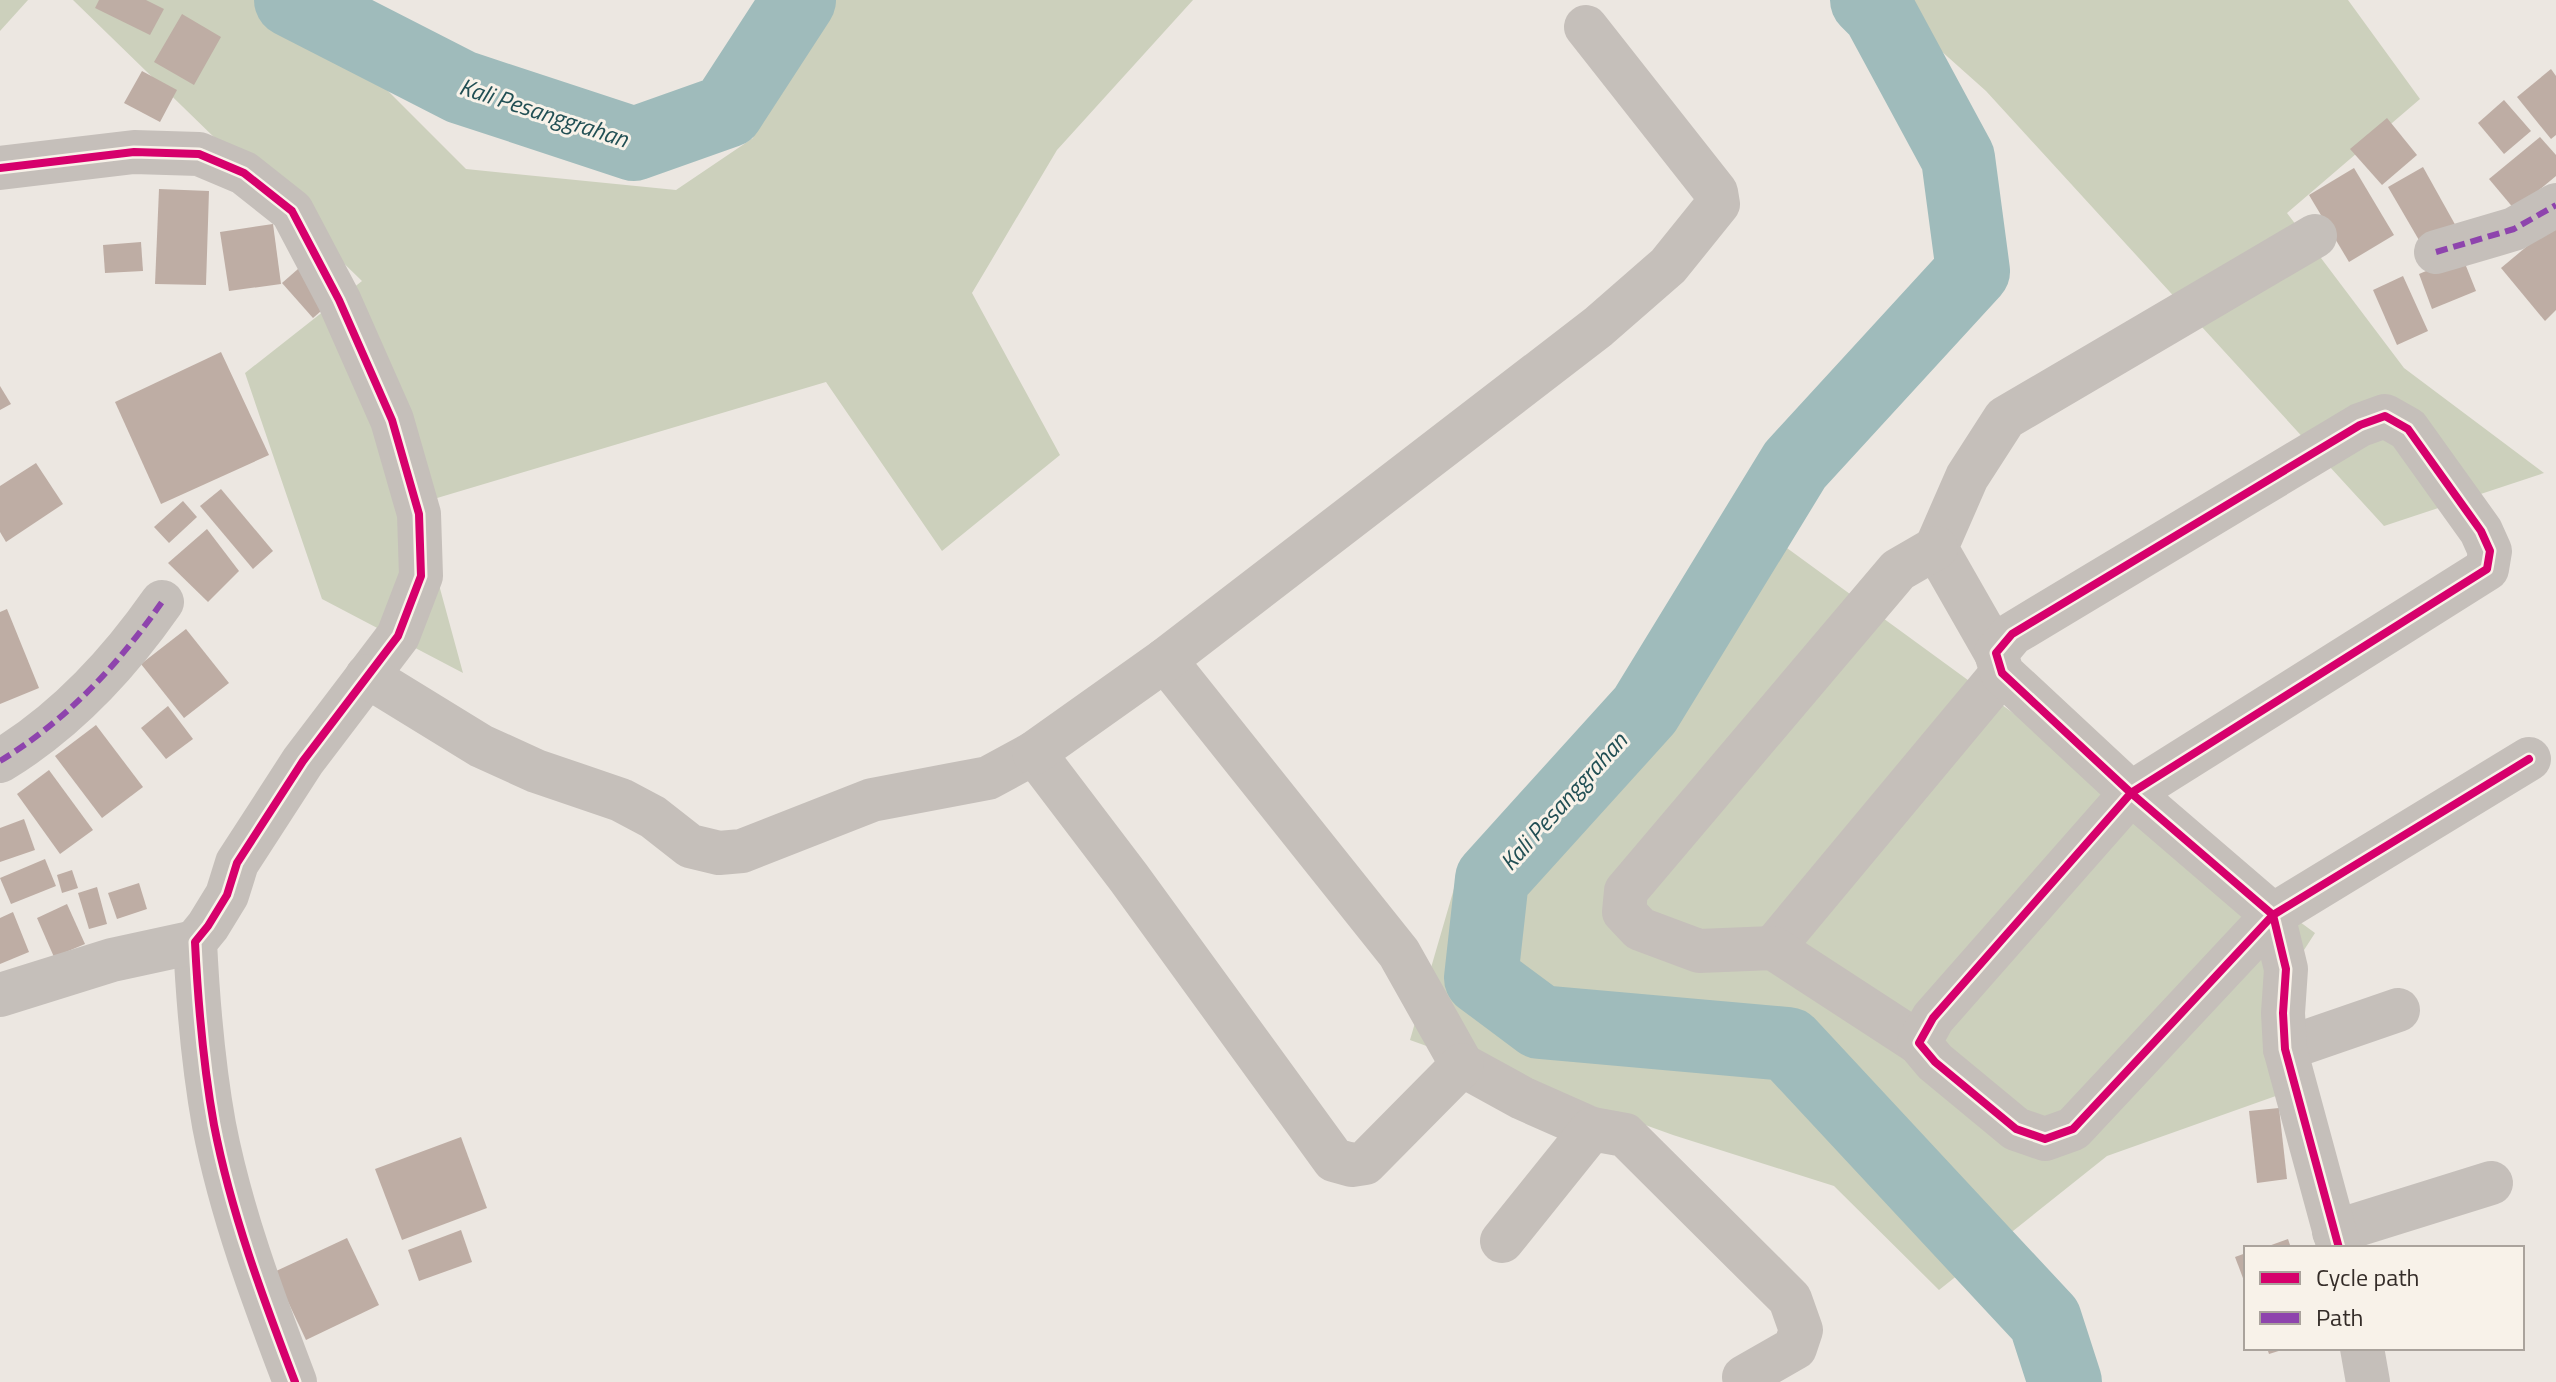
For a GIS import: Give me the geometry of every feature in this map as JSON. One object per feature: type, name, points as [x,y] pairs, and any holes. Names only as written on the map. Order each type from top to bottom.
[{"type":"street","points":[[367,676],[481,746],[536,771],[621,800],[653,817],[690,846],[719,853],[742,851],[872,800],[988,778],[1034,753],[1165,660],[1598,327],[1668,266],[1718,204],[1716,192],[1586,27]]},
{"type":"street","points":[[0,168],[134,152],[199,154],[244,173],[292,211],[339,300],[392,420],[419,514],[421,576],[398,636],[303,761],[237,863],[227,895],[195,942],[112,960],[0,995]]},
{"type":"street","points":[[2436,252],[2514,229],[2556,205]]},
{"type":"street","points":[[2315,236],[2005,418],[1967,477],[1936,548],[1898,570],[1626,891],[1624,912],[1640,929],[1699,951],[1773,948],[1919,1043],[1935,1062],[2016,1129],[2045,1139],[2073,1129],[2273,915],[2529,759]]},
{"type":"street","points":[[1773,948],[1999,663],[2012,634],[2360,425],[2385,416],[2408,429],[2481,531],[2490,551],[2487,569],[2131,793],[1933,1018],[1919,1043]]},
{"type":"street","points":[[1936,548],[1999,663],[2131,793],[2273,915],[2286,969],[2283,1013],[2285,1049],[2336,1240],[2491,1183]]},
{"type":"street","points":[[0,761],[28,744],[108,673],[162,602]]},
{"type":"street","points":[[1165,660],[1399,953],[1462,1065],[1522,1098],[1592,1129],[1625,1135],[1790,1299],[1801,1330],[1795,1348],[1733,1380]]},
{"type":"street","points":[[1034,753],[1334,1160],[1352,1165],[1365,1163],[1462,1065]]},
{"type":"street","points":[[195,942],[200,1023],[214,1125],[241,1228],[295,1382]]},
{"type":"street","points":[[2285,1049],[2398,1010]]},
{"type":"street","points":[[1502,1241],[1592,1129]]},
{"type":"street","points":[[2362,1350],[2368,1382]]},
{"type":"green space","points":[[0,0],[28,0],[0,31]]},
{"type":"green space","points":[[73,0],[301,0],[305,8],[466,169],[676,190],[753,138],[784,11],[792,0],[1193,0],[1057,150],[972,293],[1060,455],[942,551],[826,382],[417,504],[463,673],[322,599],[245,373],[362,281]]},
{"type":"green space","points":[[1884,0],[2348,0],[2420,99],[2287,213],[2404,368],[2544,473],[2384,526],[1986,91]]},
{"type":"green space","points":[[1758,527],[2315,933],[2264,1012],[2287,1092],[2107,1156],[1939,1290],[1834,1186],[1673,1135],[1410,1040],[1460,868]]},
{"type":"building","points":[[99,0],[146,0],[164,9],[150,35],[95,8]]},
{"type":"building","points":[[182,14],[221,37],[194,85],[154,62]]},
{"type":"building","points":[[2551,69],[2556,76],[2556,135],[2551,139],[2517,97]]},
{"type":"building","points":[[142,71],[177,90],[160,122],[124,103]]},
{"type":"building","points":[[2504,100],[2531,131],[2504,154],[2478,123]]},
{"type":"building","points":[[2387,118],[2417,155],[2382,185],[2350,149]]},
{"type":"building","points":[[2540,137],[2556,155],[2556,176],[2515,210],[2489,179]]},
{"type":"building","points":[[2423,167],[2457,228],[2423,247],[2388,187]]},
{"type":"building","points":[[2354,168],[2394,235],[2349,262],[2309,195]]},
{"type":"building","points":[[159,189],[209,191],[206,285],[155,284]]},
{"type":"building","points":[[2556,222],[2556,310],[2545,321],[2501,268]]},
{"type":"building","points":[[273,224],[281,284],[229,291],[220,232]]},
{"type":"building","points":[[141,242],[143,271],[105,273],[103,245]]},
{"type":"building","points":[[2462,256],[2476,291],[2432,309],[2419,274]]},
{"type":"building","points":[[306,262],[336,298],[313,318],[282,283]]},
{"type":"building","points":[[2403,276],[2428,331],[2397,345],[2373,290]]},
{"type":"building","points":[[221,352],[269,455],[161,504],[115,402]]},
{"type":"building","points":[[0,386],[11,404],[0,410]]},
{"type":"building","points":[[36,463],[63,504],[6,542],[0,532],[0,486]]},
{"type":"building","points":[[221,489],[273,551],[253,569],[200,506]]},
{"type":"building","points":[[183,501],[197,517],[169,543],[154,527]]},
{"type":"building","points":[[207,529],[239,571],[208,602],[168,563]]},
{"type":"building","points":[[7,609],[39,688],[0,704],[0,612]]},
{"type":"building","points":[[186,629],[229,683],[184,718],[141,664]]},
{"type":"building","points":[[168,706],[193,739],[166,759],[141,728]]},
{"type":"building","points":[[96,725],[143,787],[102,818],[55,756]]},
{"type":"building","points":[[49,770],[93,830],[60,854],[17,794]]},
{"type":"building","points":[[24,819],[35,850],[0,862],[0,828]]},
{"type":"building","points":[[45,859],[56,886],[11,904],[0,878]]},
{"type":"building","points":[[72,870],[78,888],[62,893],[57,875]]},
{"type":"building","points":[[139,883],[147,909],[117,919],[108,893]]},
{"type":"building","points":[[97,887],[107,924],[89,929],[78,893]]},
{"type":"building","points":[[67,904],[85,944],[54,957],[37,918]]},
{"type":"building","points":[[13,912],[29,952],[0,964],[0,918]]},
{"type":"building","points":[[2279,1108],[2287,1179],[2257,1183],[2249,1111]]},
{"type":"building","points":[[461,1137],[487,1208],[402,1240],[375,1169]]},
{"type":"building","points":[[461,1230],[472,1262],[419,1281],[408,1250]]},
{"type":"building","points":[[347,1238],[379,1305],[306,1340],[274,1272]]},
{"type":"building","points":[[2288,1239],[2290,1246],[2269,1246]]},
{"type":"building","points":[[2244,1254],[2244,1281],[2235,1257]]},
{"type":"waterway","name":"Kali Pesanggrahan","points":[[291,0],[461,87],[634,144],[727,111],[799,0]]},
{"type":"waterway","name":"Kali Pesanggrahan","points":[[1867,0],[1879,12],[1958,158],[1973,271],[1795,465],[1645,710],[1492,879],[1481,978],[1540,1022],[1788,1044],[2045,1320],[2065,1382]]},
{"type":"marked path","points":[[2436,252],[2514,229],[2556,205]]},
{"type":"marked path","points":[[0,761],[69,710],[109,669],[162,602]]},
{"type":"cycle path","points":[[0,168],[134,152],[199,154],[244,173],[292,211],[339,300],[392,420],[419,514],[421,576],[398,636],[303,761],[237,863],[227,895],[195,942],[204,1056],[221,1158],[249,1255],[295,1382]]},
{"type":"cycle path","points":[[2385,416],[2408,429],[2481,531],[2490,551],[2487,569],[2131,793],[2002,673],[1996,653],[2012,634],[2360,425],[2385,416]]},
{"type":"cycle path","points":[[2273,915],[2529,759]]},
{"type":"cycle path","points":[[2131,793],[2273,915]]},
{"type":"cycle path","points":[[2131,793],[1933,1018],[1919,1043],[1935,1062],[2016,1129],[2045,1139],[2073,1129],[2273,915]]},
{"type":"cycle path","points":[[2273,915],[2286,969],[2283,1013],[2285,1049],[2338,1246]]}]
